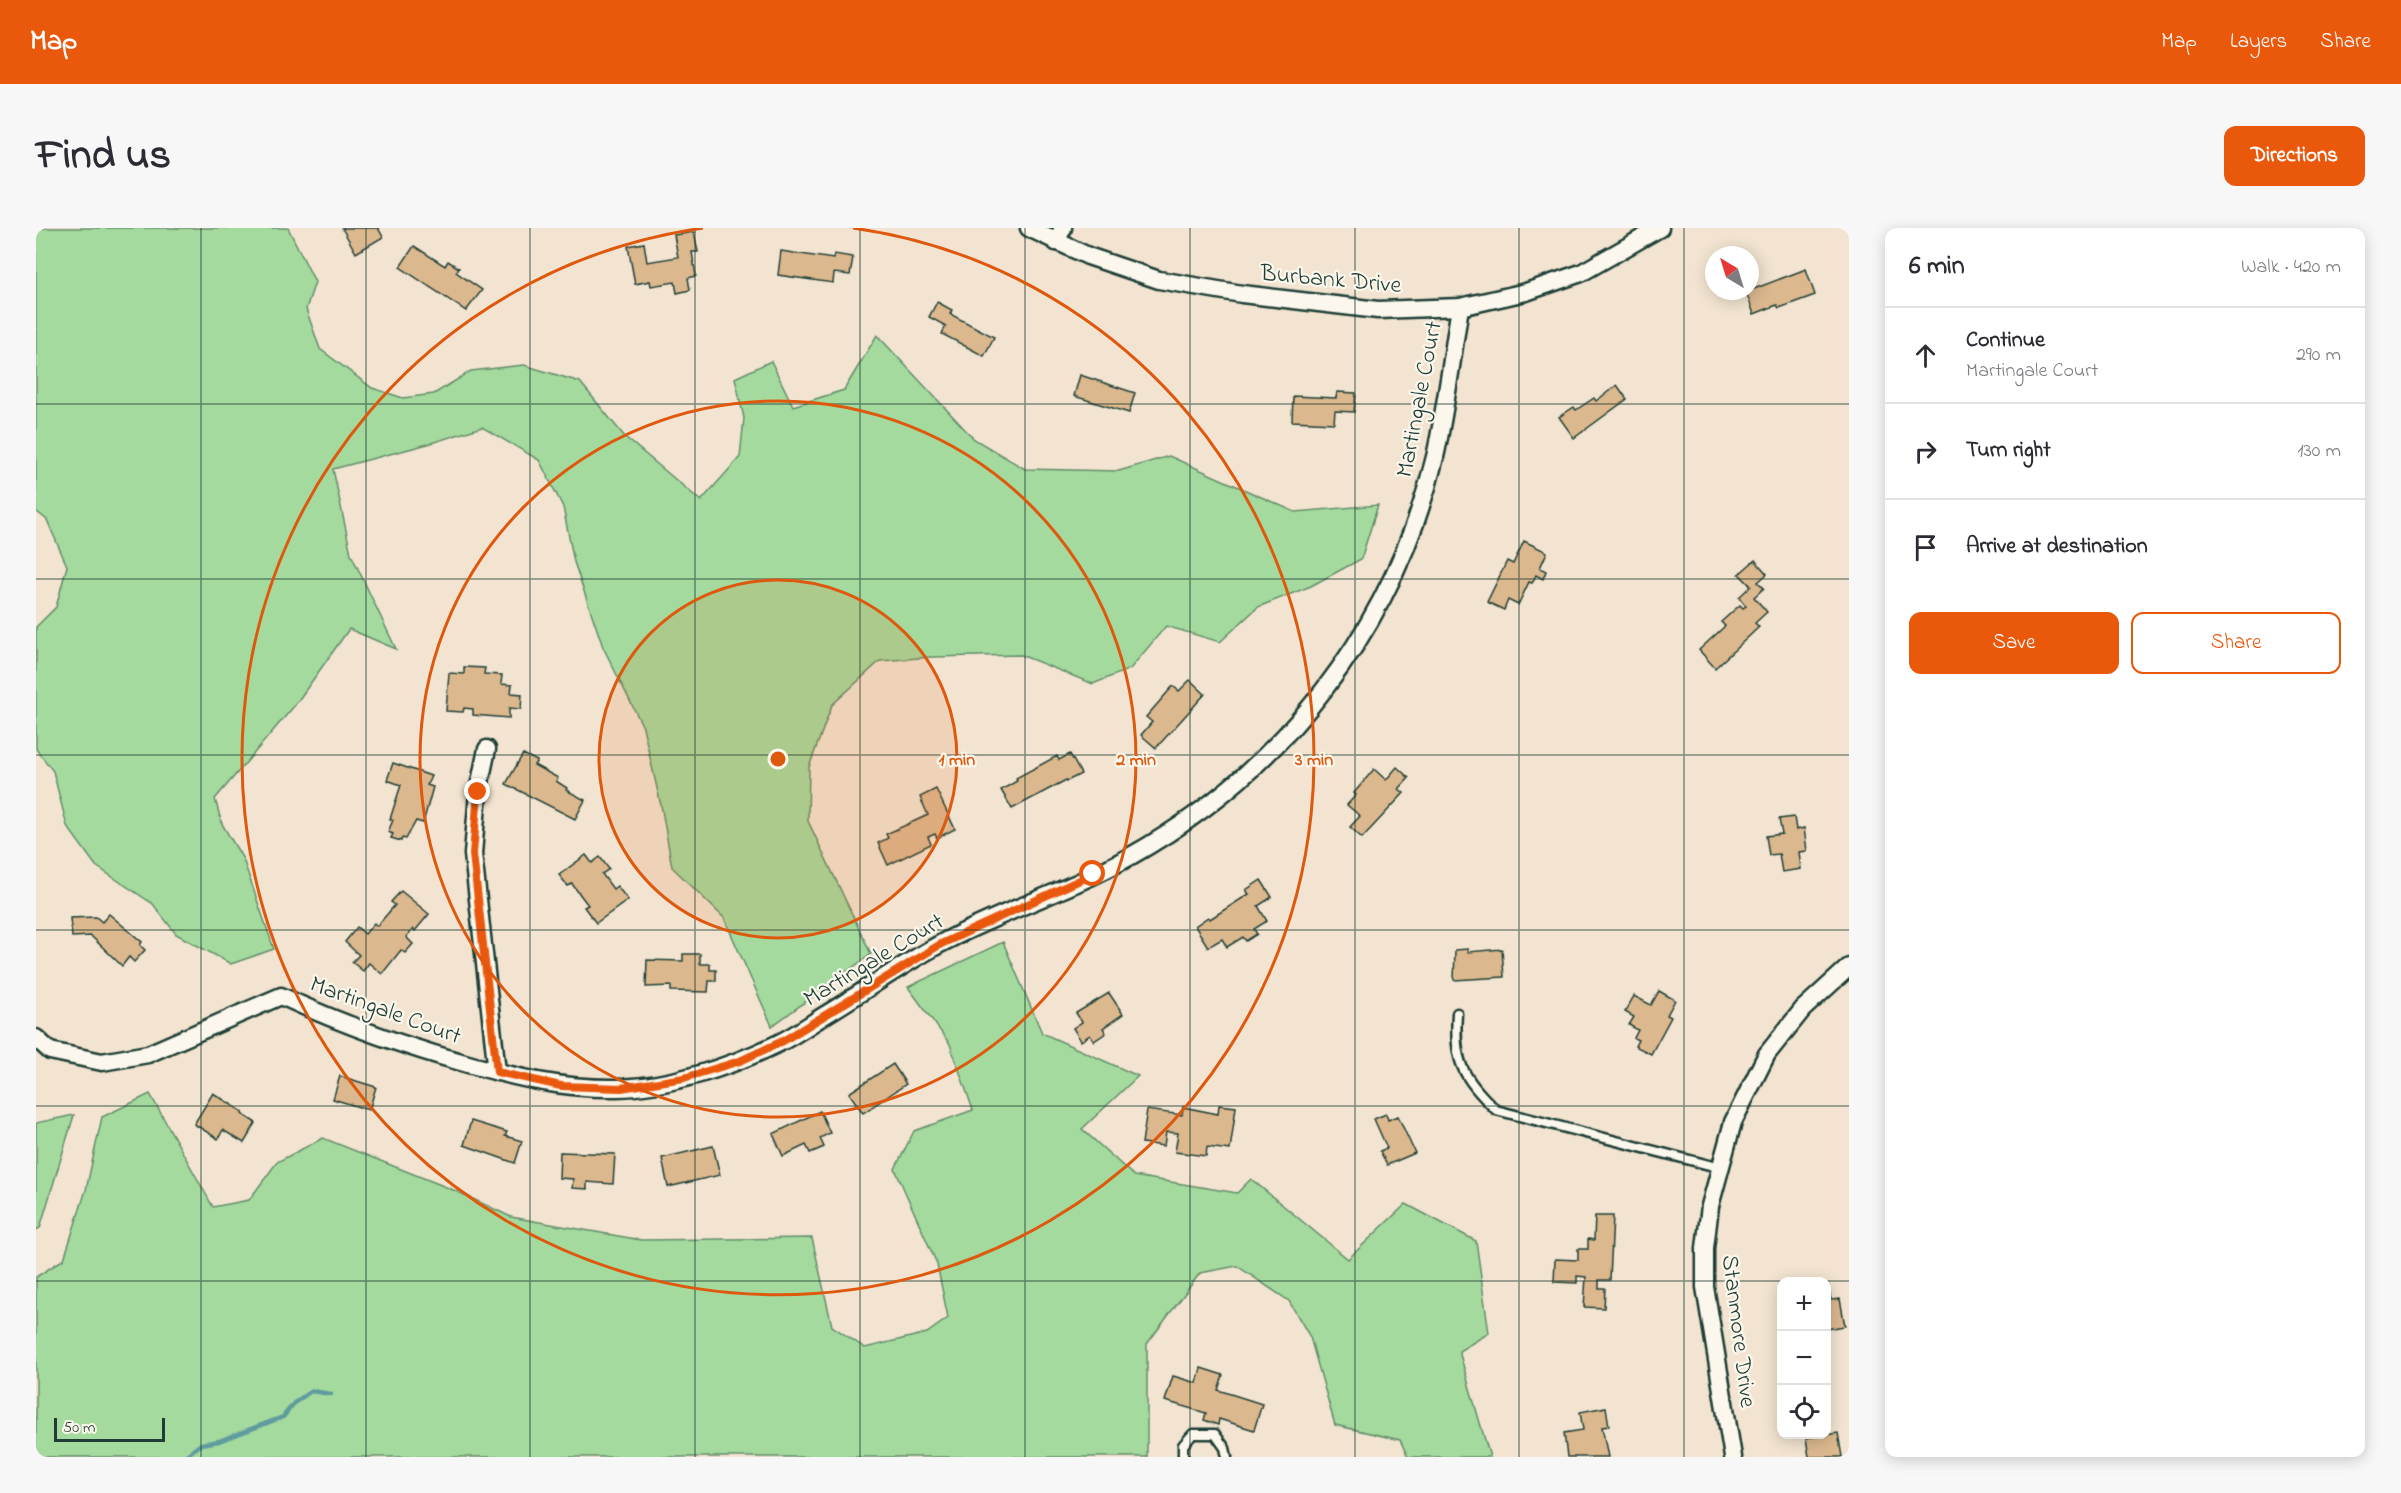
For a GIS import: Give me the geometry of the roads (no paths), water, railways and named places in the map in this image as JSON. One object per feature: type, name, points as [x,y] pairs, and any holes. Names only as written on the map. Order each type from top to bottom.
[{"type":"street","name":"Burbank Drive","points":[[1029,228],[1059,235],[1088,256],[1159,280],[1242,294],[1378,310],[1460,307],[1526,292],[1581,273],[1660,228]]},
{"type":"street","name":"Martingale Court","points":[[36,1038],[50,1051],[102,1062],[148,1054],[281,996],[334,1020],[410,1048],[497,1072],[561,1086],[621,1088],[684,1078],[740,1061],[783,1041],[941,944],[1125,860],[1175,830],[1219,798],[1278,745],[1315,703],[1352,650],[1383,597],[1411,531],[1434,461],[1445,411],[1460,307]]},
{"type":"street","points":[[487,749],[478,792],[473,854],[497,1072]]},
{"type":"street","name":"Stanmore Drive","points":[[1733,1457],[1706,1287],[1705,1248],[1710,1206],[1733,1122],[1767,1054],[1803,1009],[1849,967]]},
{"type":"lane","points":[[1457,1013],[1455,1044],[1460,1066],[1477,1091],[1496,1110],[1720,1168]]},
{"type":"lane","points":[[1183,1457],[1183,1445],[1193,1434],[1215,1434],[1225,1448],[1227,1457]]},
{"type":"waterway","points":[[184,1457],[201,1444],[219,1441],[283,1417],[294,1403],[311,1391],[331,1394]]}]
